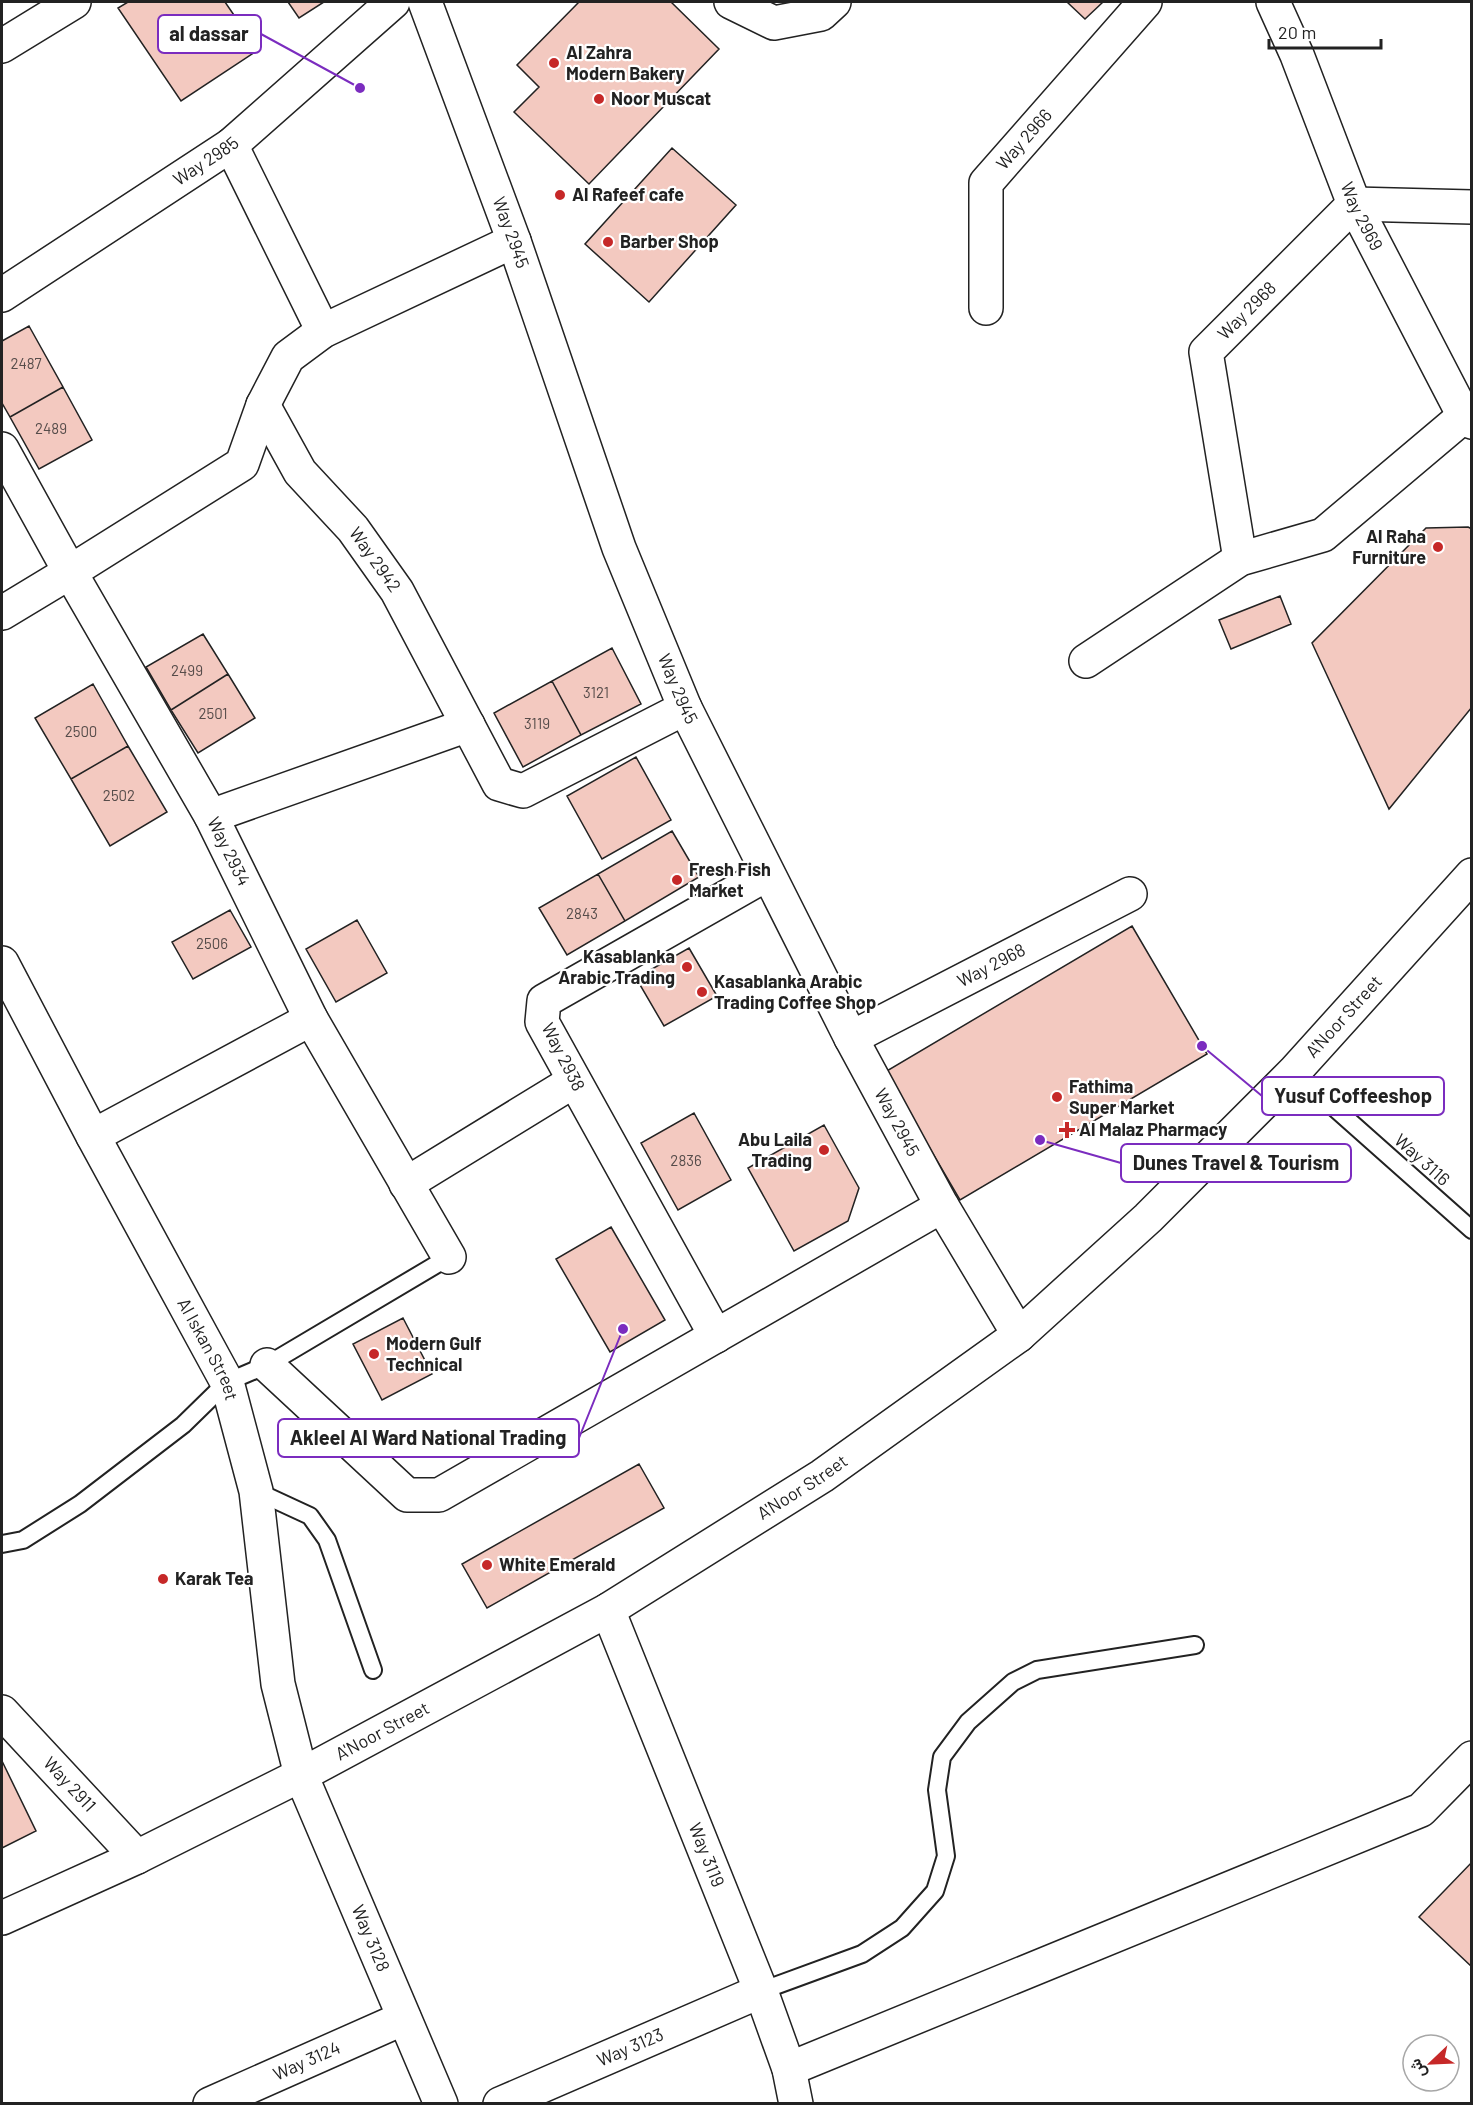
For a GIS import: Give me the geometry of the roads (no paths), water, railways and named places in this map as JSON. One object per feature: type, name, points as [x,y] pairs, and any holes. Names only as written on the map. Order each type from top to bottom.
[{"type":"street","points":[[2,46],[74,2]]},
{"type":"street","name":"Way 2985","points":[[2,295],[231,145],[393,2]]},
{"type":"street","name":"Way 2945","points":[[425,2],[514,241],[619,548],[685,708],[851,1038],[942,1206],[1019,1335]]},
{"type":"street","points":[[731,2],[774,23],[821,14],[834,2]]},
{"type":"street","name":"Way 2966","points":[[986,308],[986,183],[1145,2]]},
{"type":"street","name":"Way 2969","points":[[1273,2],[1297,56],[1354,204],[1468,419]]},
{"type":"street","points":[[231,145],[323,331]]},
{"type":"street","points":[[1354,204],[1472,207]]},
{"type":"street","name":"Way 2968","points":[[1240,559],[1206,352],[1354,204]]},
{"type":"street","points":[[2,613],[70,573],[242,464],[263,405],[288,357],[323,331],[514,241]]},
{"type":"street","name":"Way 2942","points":[[263,405],[300,472],[353,529],[397,591],[499,784],[524,791],[685,708]]},
{"type":"street","points":[[1086,661],[1240,559],[1323,535],[1468,419]]},
{"type":"street","name":"Way 2934","points":[[2,449],[70,573],[211,816],[311,1019],[449,1257]]},
{"type":"street","points":[[211,816],[468,725]]},
{"type":"street","name":"Way 2938","points":[[716,1336],[542,1022],[544,1001],[767,874]]},
{"type":"street","name":"A'Noor Street","points":[[2,1918],[137,1857],[301,1775],[608,1610],[822,1476],[1019,1335],[1148,1218],[1293,1072],[1472,875]]},
{"type":"street","name":"Way 2968","points":[[851,1038],[1130,894]]},
{"type":"street","name":"Al Iskan Street","points":[[2,963],[227,1382],[256,1491],[278,1684],[301,1775]]},
{"type":"street","points":[[93,1136],[311,1019]]},
{"type":"street","points":[[406,1184],[574,1080]]},
{"type":"street","points":[[267,1365],[408,1495],[439,1495],[942,1206]]},
{"type":"street","name":"Way 3119","points":[[608,1610],[761,1991],[789,2069],[796,2103]]},
{"type":"street","name":"Way 2911","points":[[2,1712],[137,1857]]},
{"type":"street","points":[[789,2069],[1421,1810],[1472,1758]]},
{"type":"street","name":"Way 3128","points":[[301,1775],[441,2103]]},
{"type":"street","name":"Way 3123","points":[[500,2103],[761,1991]]},
{"type":"street","name":"Way 3124","points":[[210,2103],[404,2018]]},
{"type":"lane","name":"Way 3116","points":[[1293,1072],[1472,1230]]},
{"type":"lane","points":[[2,1544],[23,1540],[80,1504],[183,1425],[227,1382],[267,1365],[449,1257]]},
{"type":"lane","points":[[256,1491],[310,1516],[327,1540],[373,1670]]},
{"type":"lane","points":[[761,1991],[862,1954],[902,1928],[935,1891],[946,1856],[937,1790],[942,1757],[968,1722],[1013,1682],[1036,1670],[1195,1645]]},
{"type":"place","name":"Al Zahra Modern Bakery","points":[[554,63]]},
{"type":"place","name":"al dassar","points":[[360,88]]},
{"type":"place","name":"Noor Muscat","points":[[599,99]]},
{"type":"place","name":"Al Rafeef cafe","points":[[560,195]]},
{"type":"place","name":"Barber Shop","points":[[608,242]]},
{"type":"place","name":"Al Raha Furniture","points":[[1438,547]]},
{"type":"place","name":"Fresh Fish Market","points":[[677,880]]},
{"type":"place","name":"Kasablanka Arabic Trading","points":[[687,967]]},
{"type":"place","name":"Kasablanka Arabic Trading Coffee Shop","points":[[702,992]]},
{"type":"place","name":"Yusuf Coffeeshop","points":[[1202,1046]]},
{"type":"place","name":"Fathima Super Market","points":[[1057,1097]]},
{"type":"place","name":"Al Malaz Pharmacy","points":[[1067,1130]]},
{"type":"place","name":"Dunes Travel & Tourism","points":[[1040,1140]]},
{"type":"place","name":"Abu Laila Trading","points":[[824,1150]]},
{"type":"place","name":"Akleel Al Ward National Trading","points":[[623,1329]]},
{"type":"place","name":"Modern Gulf Technical","points":[[374,1354]]},
{"type":"place","name":"White Emerald","points":[[487,1565]]},
{"type":"place","name":"Karak Tea","points":[[163,1579]]}]
